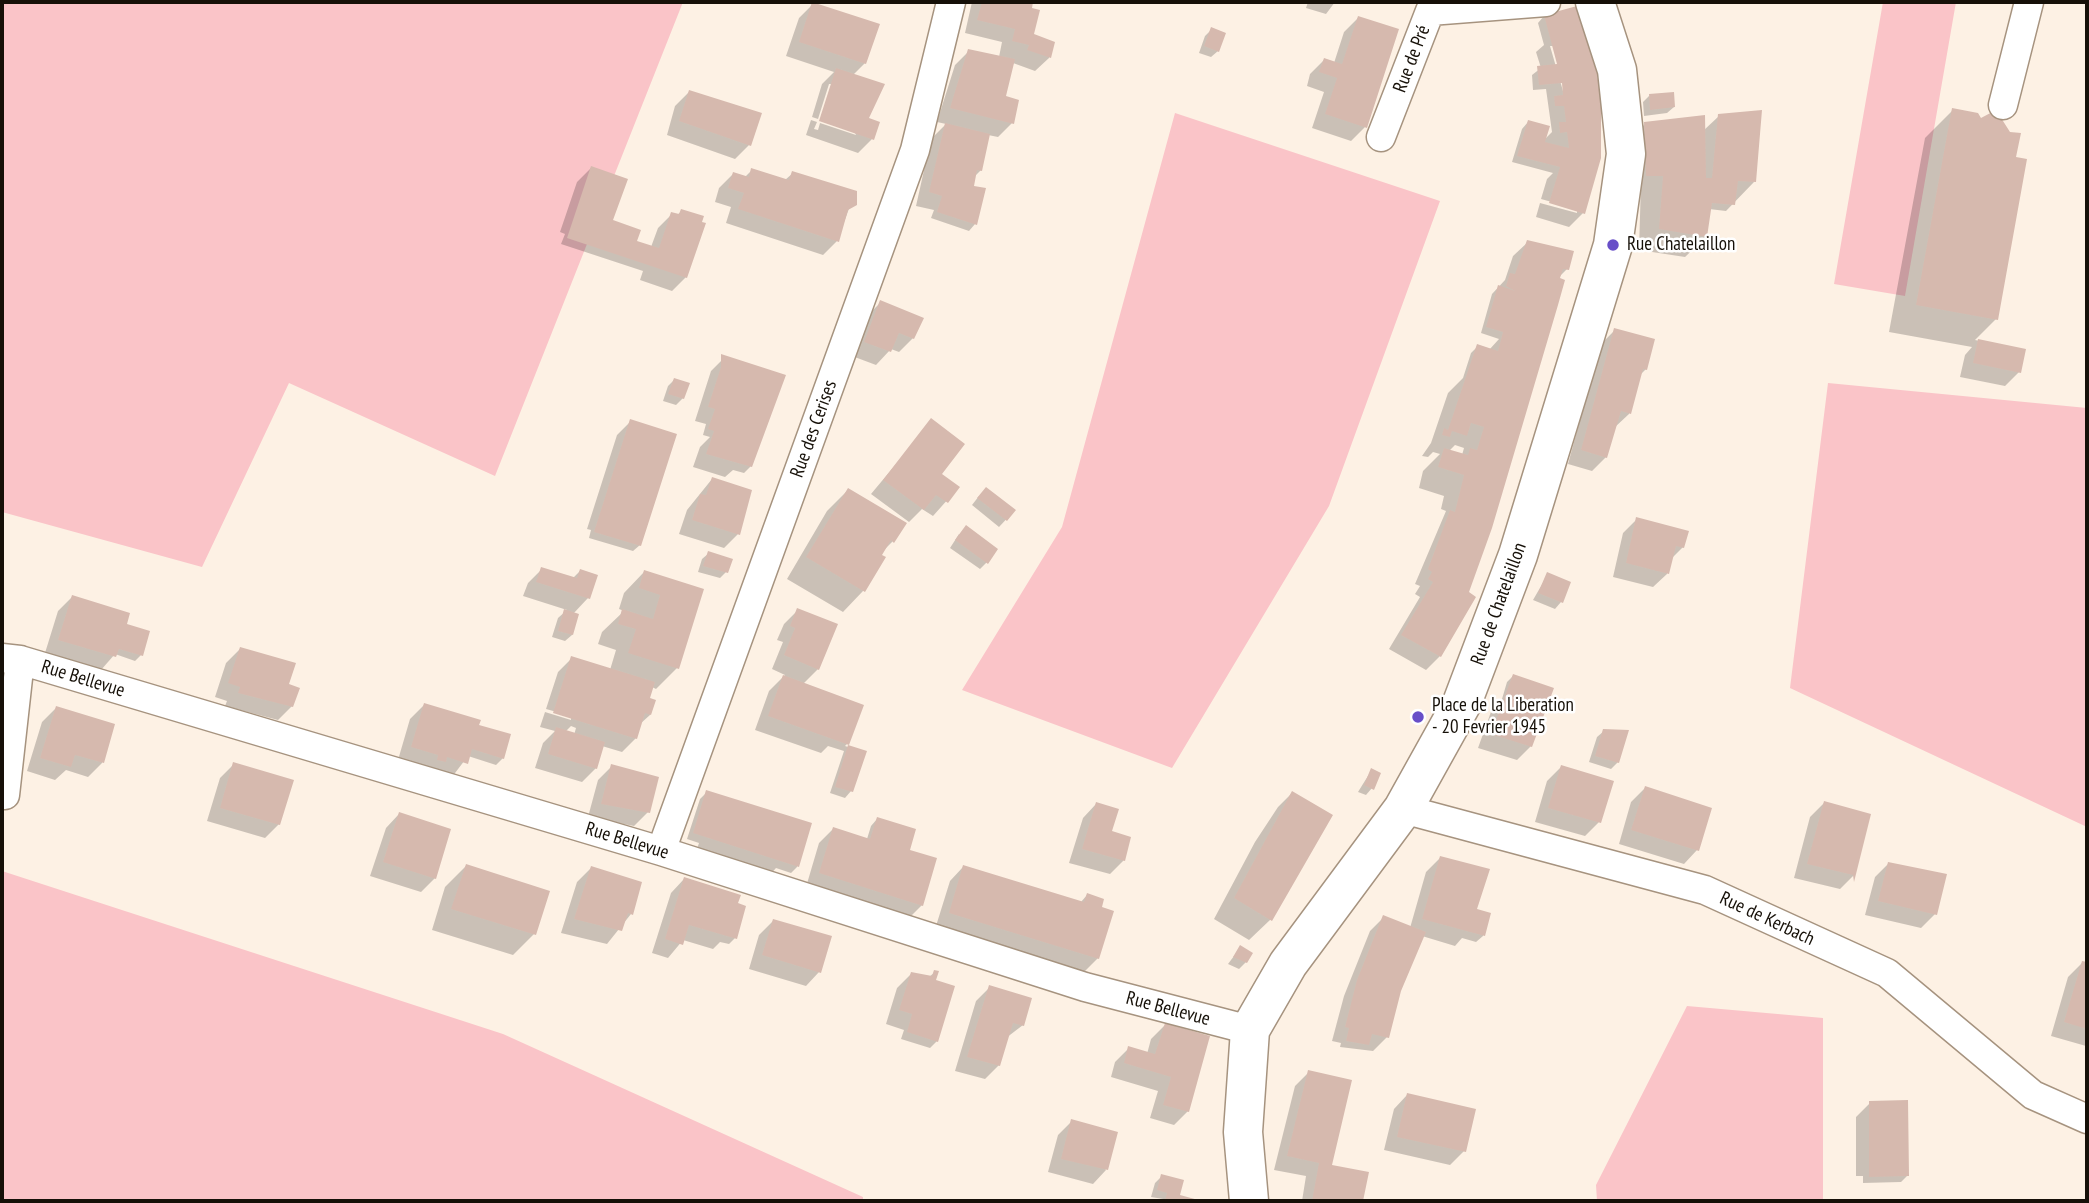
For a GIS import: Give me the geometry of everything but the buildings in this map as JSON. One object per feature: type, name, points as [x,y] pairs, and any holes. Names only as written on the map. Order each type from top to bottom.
[{"type":"main road","name":"Rue de Chatelaillon","points":[[1249,1201],[1243,1132],[1250,1030],[1289,964],[1403,809],[1462,703],[1518,555],[1613,245],[1626,154],[1617,70],[1595,2]]},
{"type":"street","name":"Rue des Cerises","points":[[662,851],[915,150],[951,2]]},
{"type":"street","name":"Rue de Pré","points":[[1381,137],[1430,11],[1546,2]]},
{"type":"street","points":[[2003,105],[2029,2]]},
{"type":"street","name":"Rue Bellevue","points":[[11,659],[662,851],[1085,987],[1250,1030]]},
{"type":"street","points":[[5,795],[11,659]]},
{"type":"street","name":"Rue de Kerbach","points":[[1403,809],[1717,896],[1887,973],[2033,1095],[2087,1119]]},
{"type":"shaded area","points":[[2,2],[683,2],[495,476],[289,383],[202,567],[2,512]]},
{"type":"shaded area","points":[[1883,2],[1956,2],[1905,296],[1834,284]]},
{"type":"shaded area","points":[[1175,113],[1440,201],[1329,506],[1172,768],[962,690],[1062,527]]},
{"type":"shaded area","points":[[1828,383],[2087,408],[2087,827],[1790,688]]},
{"type":"shaded area","points":[[2,871],[503,1034],[863,1197],[863,1201],[2,1201]]},
{"type":"shaded area","points":[[1687,1006],[1823,1018],[1823,1201],[1597,1201],[1596,1185]]},
{"type":"place","name":"Rue Chatelaillon","points":[[1613,245]]},
{"type":"place","name":"Place de la Liberation - 20 Fevrier 1945","points":[[1418,717]]}]
